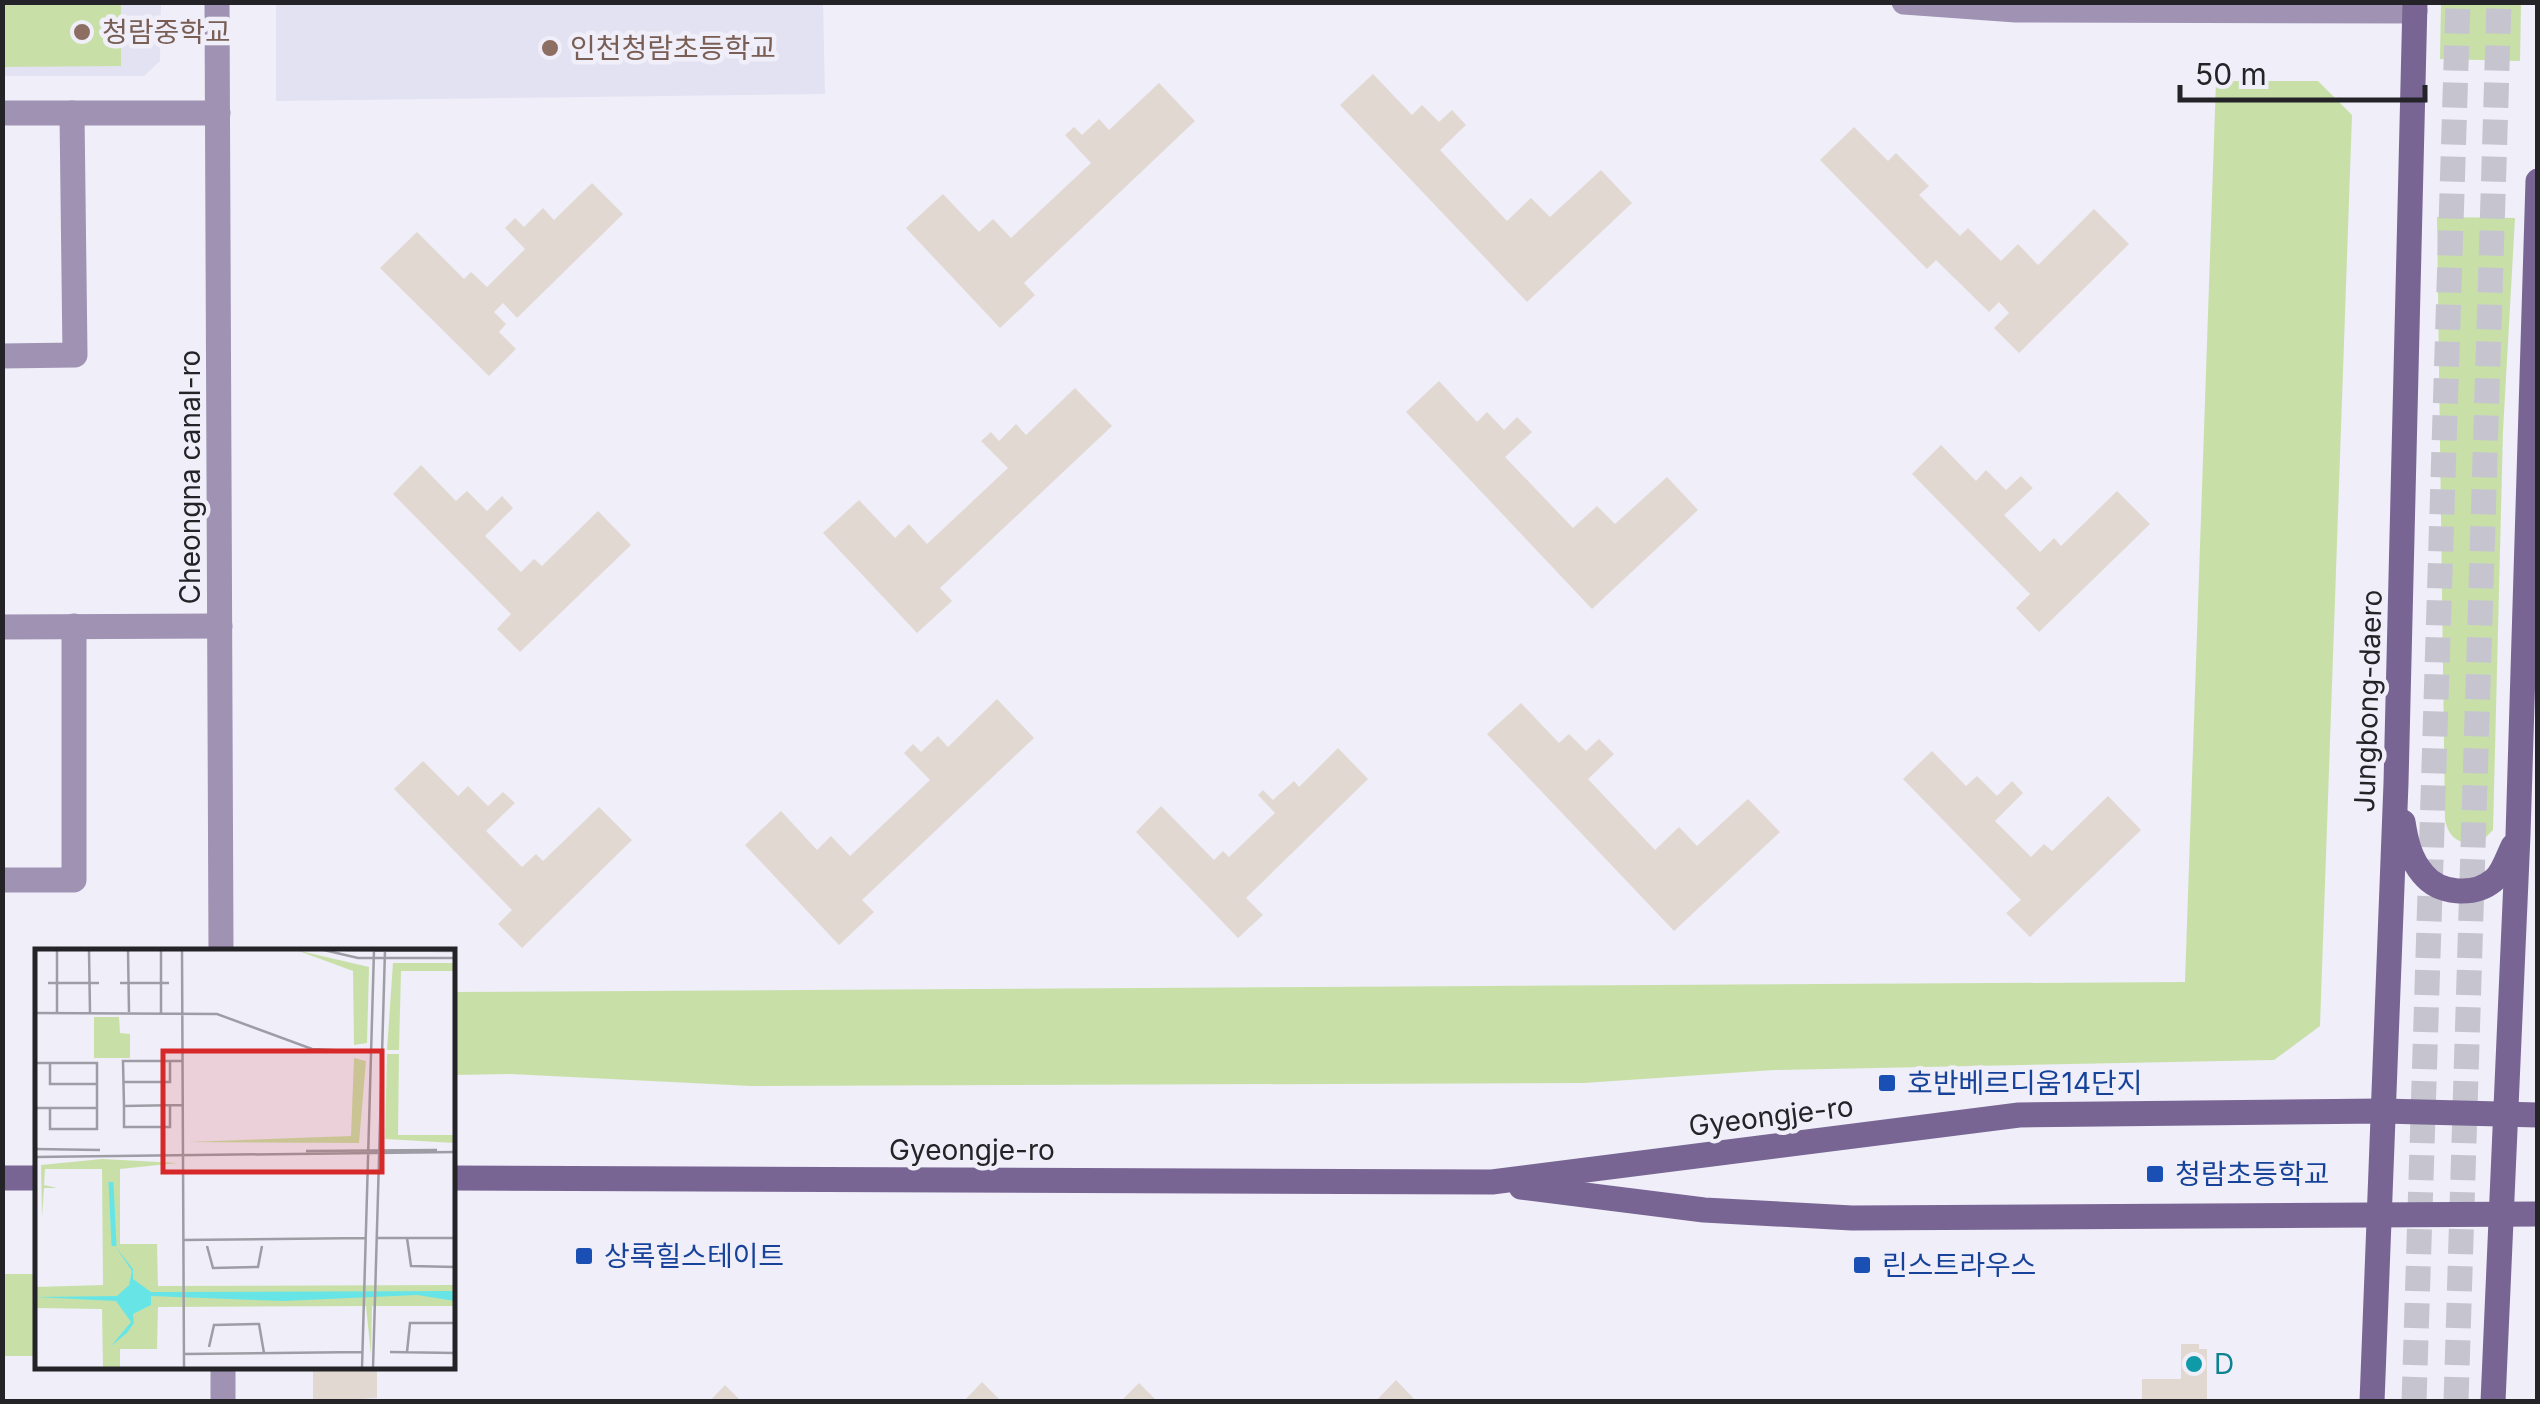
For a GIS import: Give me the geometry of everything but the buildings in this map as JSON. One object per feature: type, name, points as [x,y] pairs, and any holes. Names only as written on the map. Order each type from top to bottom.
[{"type":"main road","name":"Jungbong-daero","points":[[2372,1402],[2396,783],[2415,7]]},
{"type":"main road","points":[[2493,1402],[2508,1114],[2538,181]]},
{"type":"main road","points":[[2396,783],[2411,856],[2425,877],[2450,891],[2472,891],[2496,879],[2518,835]]},
{"type":"main road","name":"Gyeongje-ro","points":[[1492,1182],[2020,1115],[2383,1111],[2538,1115]]},
{"type":"main road","points":[[2,1178],[35,1178]]},
{"type":"main road","name":"Gyeongje-ro","points":[[455,1178],[1492,1182],[1704,1210],[1852,1218],[2538,1214]]},
{"type":"street","name":"Cheongna canal-ro","points":[[217,2],[222,949]]},
{"type":"street","points":[[1904,2],[2016,10],[2415,7]]},
{"type":"street","points":[[2,113],[218,113]]},
{"type":"street","points":[[2,356],[74,356],[72,113]]},
{"type":"street","points":[[2,880],[74,880],[74,626]]},
{"type":"street","points":[[2,627],[220,626]]},
{"type":"street","points":[[223,1369],[223,1402]]},
{"type":"shaded area","name":"청람중학교","points":[[2,3],[161,3],[160,61],[144,76],[3,76]]},
{"type":"shaded area","name":"인천청람초등학교","points":[[276,3],[823,3],[825,94],[276,101]]},
{"type":"green space","name":"청람중학교","points":[[2,3],[121,3],[121,66],[3,67]]},
{"type":"green space","points":[[2441,3],[2521,3],[2520,61],[2440,59]]},
{"type":"green space","points":[[2216,81],[2318,81],[2352,115],[2320,1026],[2274,1060],[1774,1070],[1584,1083],[751,1086],[510,1074],[455,1075],[455,992],[2185,982]]},
{"type":"green space","points":[[2437,217],[2515,218],[2503,431],[2493,830],[2479,844],[2456,839],[2445,820]]},
{"type":"green space","points":[[3,1274],[35,1274],[35,1356],[3,1356]]},
{"type":"tunnel","points":[[2414,1402],[2458,2]]},
{"type":"tunnel","points":[[2456,1402],[2499,2]]},
{"type":"place","name":"청람중학교","points":[[82,32]]},
{"type":"place","name":"인천청람초등학교","points":[[550,48]]},
{"type":"place","name":"호반베르디움14단지","points":[[1887,1083]]},
{"type":"place","name":"청람초등학교","points":[[2155,1174]]},
{"type":"place","name":"상록힐스테이트","points":[[584,1256]]},
{"type":"place","name":"린스트라우스","points":[[1862,1265]]},
{"type":"place","name":"D","points":[[2194,1364]]}]
